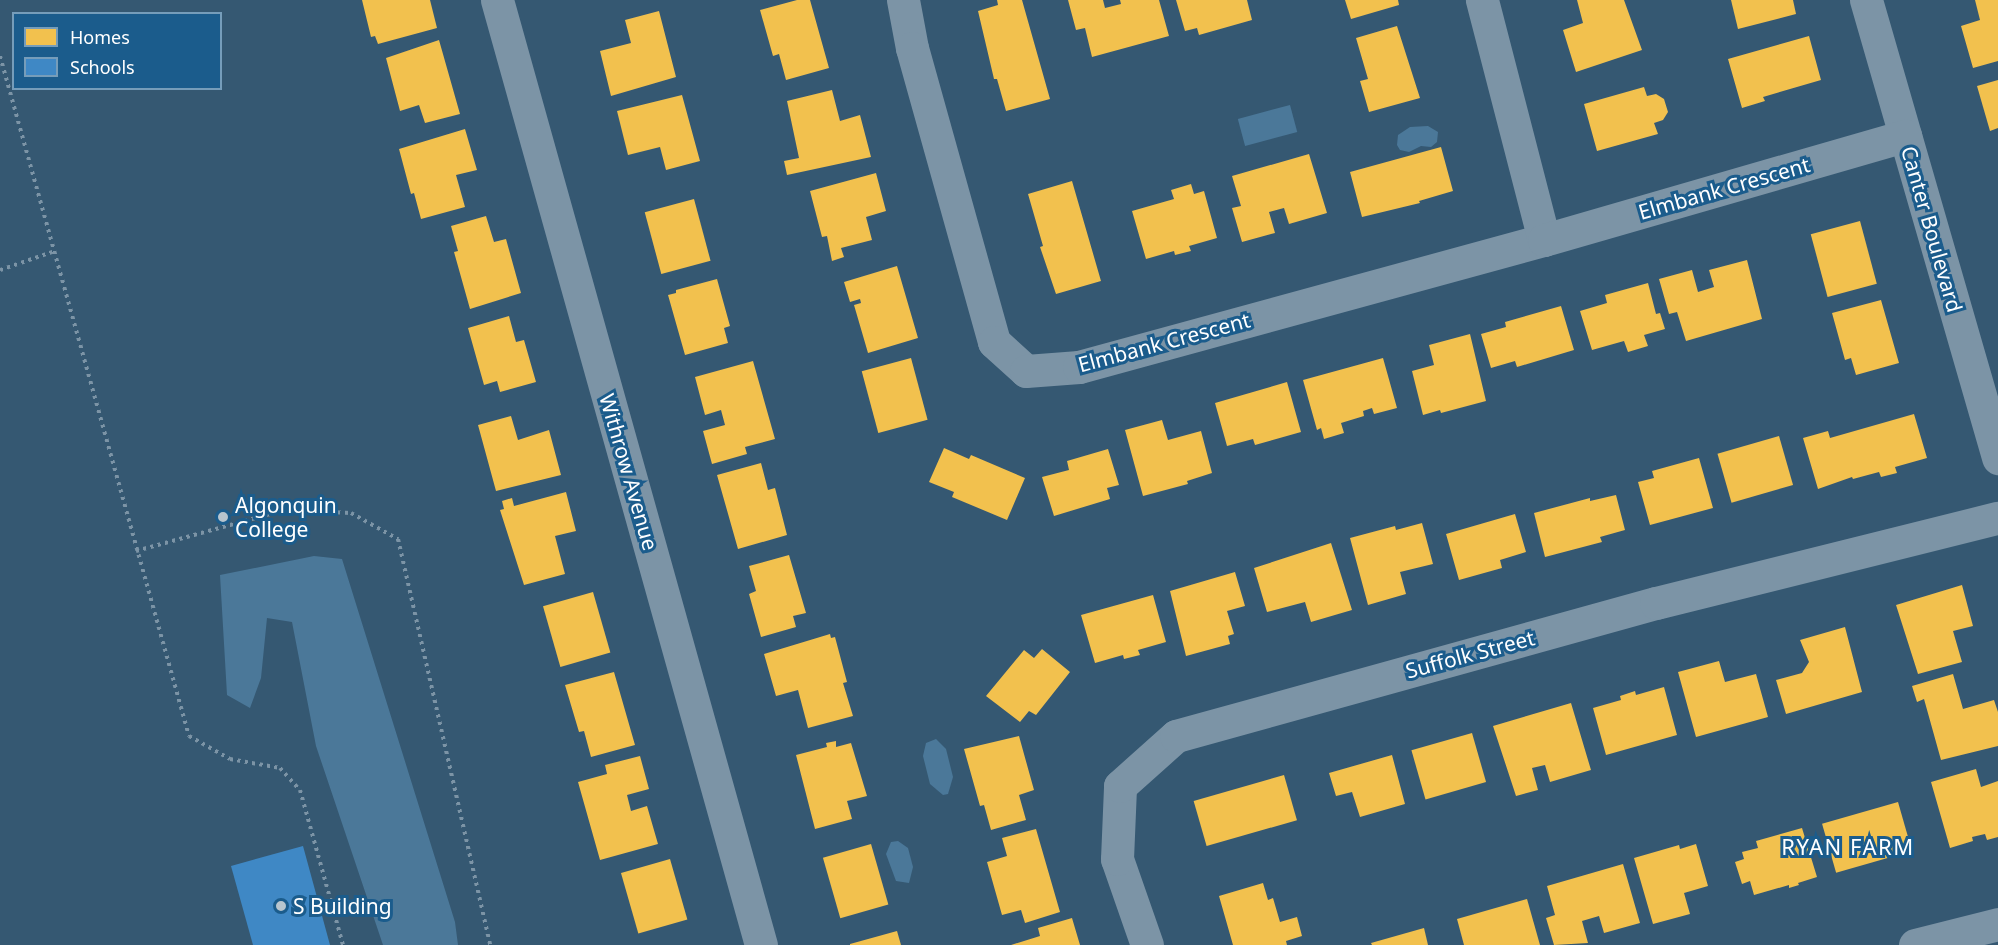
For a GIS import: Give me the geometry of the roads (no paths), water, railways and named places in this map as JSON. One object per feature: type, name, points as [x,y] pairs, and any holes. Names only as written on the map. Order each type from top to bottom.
[{"type":"street","name":"Withrow Avenue","points":[[496,0],[761,945]]},
{"type":"street","name":"Elmbank Crescent","points":[[903,0],[912,48],[978,277],[994,342],[1026,370],[1079,367],[1544,240],[1905,136]]},
{"type":"street","points":[[1482,0],[1544,240]]},
{"type":"street","name":"Canter Boulevard","points":[[1866,0],[1998,458]]},
{"type":"street","name":"Suffolk Street","points":[[1147,945],[1117,858],[1120,786],[1176,736],[1656,603],[1998,518]]},
{"type":"street","points":[[1914,945],[1998,924]]},
{"type":"water","points":[[1290,105],[1297,132],[1245,146],[1238,119]]},
{"type":"water","points":[[1428,126],[1438,132],[1437,142],[1431,147],[1421,146],[1409,152],[1400,150],[1397,145],[1398,135],[1410,127]]},
{"type":"water","points":[[314,556],[342,559],[455,922],[458,945],[383,945],[316,746],[292,622],[267,618],[261,678],[250,708],[227,695],[220,575]]},
{"type":"water","points":[[936,739],[946,749],[953,777],[948,794],[943,795],[930,784],[923,756],[926,743]]},
{"type":"water","points":[[898,841],[908,848],[913,867],[909,883],[896,881],[886,854],[891,842]]},
{"type":"place","name":"Algonquin College","points":[[223,517]]},
{"type":"place","name":"S Building","points":[[281,906]]},
{"type":"district","name":"RYAN FARM","points":[[1848,847]]}]
